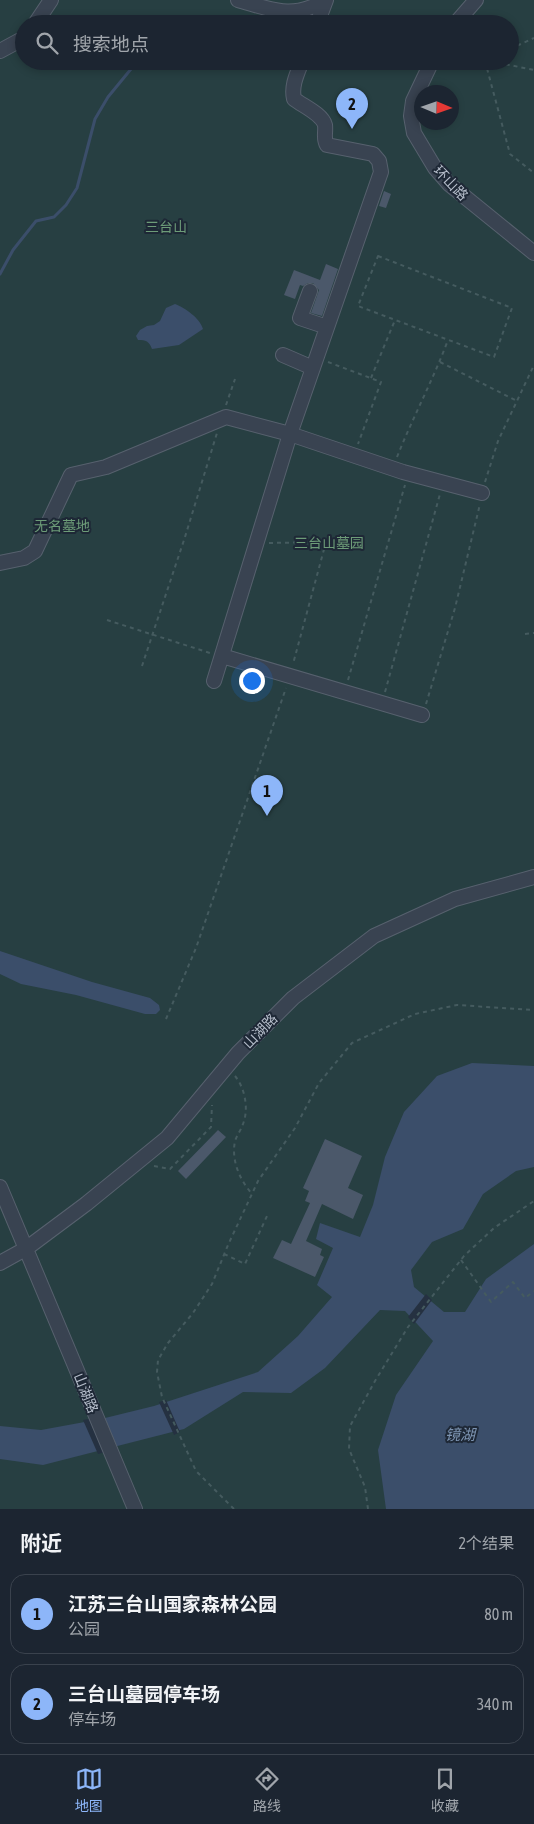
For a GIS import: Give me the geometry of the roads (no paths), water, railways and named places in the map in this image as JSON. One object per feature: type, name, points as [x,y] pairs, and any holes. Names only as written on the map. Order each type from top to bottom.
[{"type":"street","points":[[41,15],[51,0]]},
{"type":"street","points":[[238,0],[280,12],[309,9],[326,0]]},
{"type":"street","points":[[320,15],[326,0]]},
{"type":"street","points":[[463,15],[476,0]]},
{"type":"street","points":[[0,50],[15,42]]},
{"type":"street","points":[[214,681],[290,434],[379,178],[381,166],[376,156],[368,152],[328,145],[326,143],[323,121],[294,99],[292,93],[299,70]]},
{"type":"street","name":"环山路","points":[[428,70],[414,101],[411,116],[414,133],[435,168],[449,184],[534,253]]},
{"type":"street","points":[[310,291],[300,318],[327,327]]},
{"type":"street","points":[[283,355],[315,363]]},
{"type":"street","points":[[0,563],[24,558],[35,551],[71,475],[106,467],[226,417],[290,434],[409,473],[482,493]]},
{"type":"street","points":[[222,656],[422,715]]},
{"type":"street","name":"山湖路","points":[[27,1248],[86,1204],[167,1138],[226,1068],[293,998],[374,936],[455,899],[534,877]]},
{"type":"street","name":"山湖路","points":[[0,1187],[5,1210],[20,1232],[27,1248],[135,1509]]},
{"type":"street","points":[[5,1261],[20,1232]]},
{"type":"street","points":[[5,1261],[27,1248]]},
{"type":"water","points":[[175,304],[192,314],[199,321],[203,329],[179,345],[152,349],[147,342],[138,340],[136,336],[140,330],[160,321],[166,308]]},
{"type":"water","points":[[0,951],[92,982],[150,998],[159,1005],[160,1010],[156,1014],[145,1014],[76,995],[21,984],[0,974]]},
{"type":"water","name":"镜湖","points":[[472,1063],[534,1066],[534,1167],[516,1171],[483,1194],[463,1229],[432,1242],[411,1270],[414,1287],[444,1312],[465,1312],[486,1279],[534,1244],[534,1509],[386,1509],[378,1450],[396,1395],[433,1341],[405,1311],[380,1310],[325,1368],[291,1393],[243,1392],[184,1429],[43,1465],[0,1459],[0,1426],[41,1430],[101,1419],[154,1406],[258,1372],[298,1336],[332,1297],[317,1285],[333,1248],[316,1239],[320,1223],[360,1237],[373,1205],[385,1157],[404,1112],[437,1076]]},
{"type":"waterway","points":[[0,274],[13,250],[36,221],[54,217],[66,205],[77,188],[95,119],[108,97],[130,70]]},
{"type":"place","name":"三台山墓园停车场","points":[[352,129]]},
{"type":"place","name":"江苏三台山国家森林公园","points":[[267,816]]},
{"type":"park label","name":"三台山","points":[[166,227]]},
{"type":"park label","name":"无名墓地","points":[[62,526]]},
{"type":"park label","name":"三台山墓园","points":[[329,543]]}]
